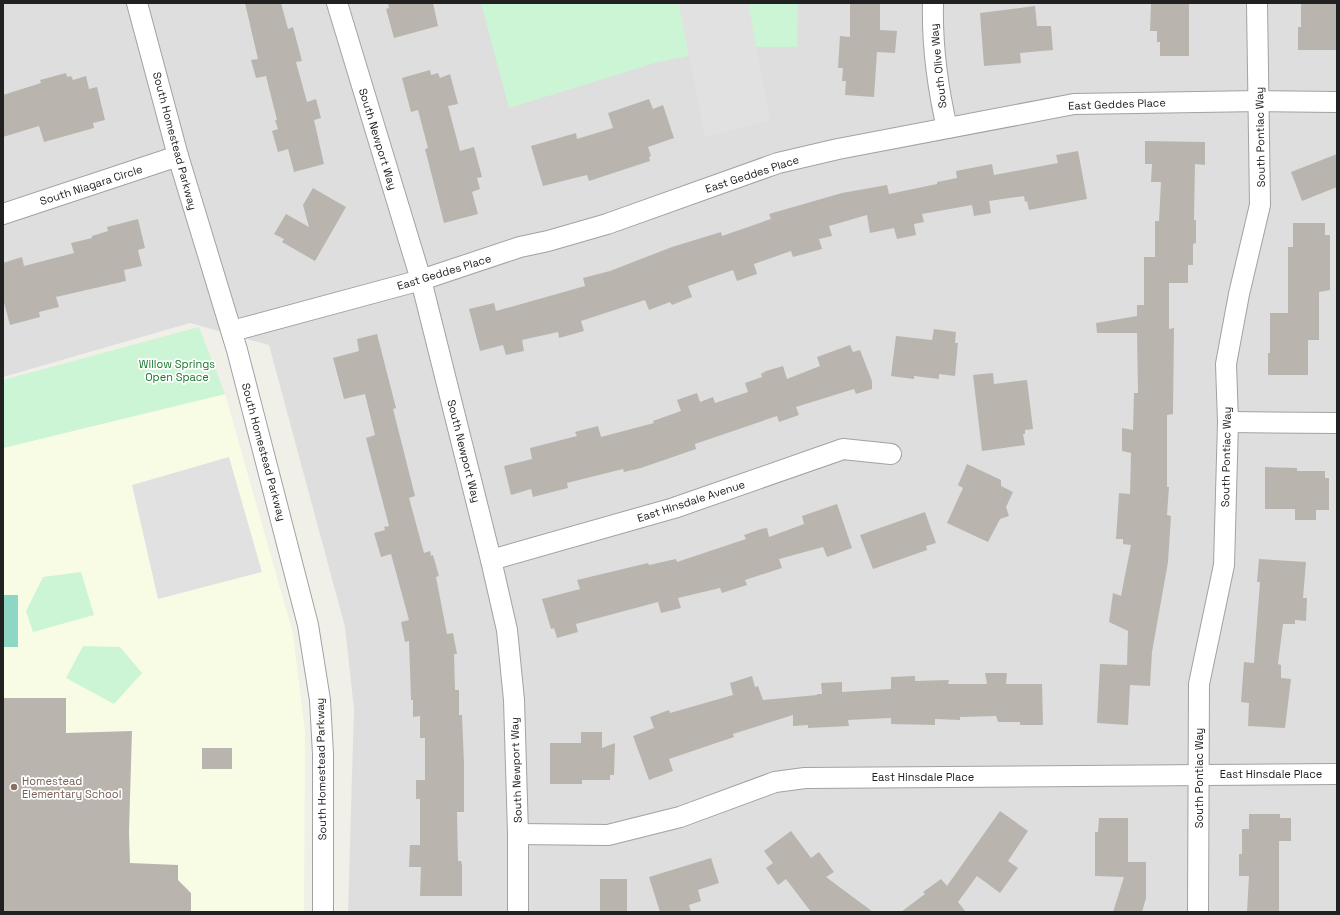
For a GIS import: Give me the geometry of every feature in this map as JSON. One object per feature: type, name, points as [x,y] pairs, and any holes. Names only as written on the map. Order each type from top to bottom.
[{"type":"street","name":"South Homestead Parkway","points":[[137,3],[178,156],[232,331],[298,582],[315,663],[320,700],[323,754],[323,912]]},
{"type":"street","name":"South Newport Way","points":[[337,3],[421,280],[492,560],[507,630],[514,700],[518,834],[518,912]]},
{"type":"street","name":"South Olive Way","points":[[933,3],[933,18],[942,105],[947,128]]},
{"type":"street","name":"South Pontiac Way","points":[[1198,912],[1200,774],[1199,684],[1224,565],[1228,422],[1226,364],[1239,294],[1260,205],[1258,3]]},
{"type":"street","name":"East Geddes Place","points":[[232,331],[421,280],[520,247],[548,241],[607,224],[778,163],[838,149],[1074,104],[1260,100],[1337,102]]},
{"type":"street","name":"South Niagara Circle","points":[[3,214],[178,156]]},
{"type":"street","points":[[1228,422],[1337,423]]},
{"type":"street","name":"East Hinsdale Avenue","points":[[492,560],[674,508],[843,449],[891,454]]},
{"type":"street","name":"East Hinsdale Place","points":[[518,834],[608,835],[680,817],[774,782],[805,778],[1337,774]]},
{"type":"shaded area","points":[[3,3],[1337,3],[1337,912],[348,912],[354,709],[345,627],[269,345],[190,323],[3,377]]},
{"type":"shaded area","points":[[679,3],[748,3],[770,120],[705,137]]},
{"type":"shaded area","points":[[225,394],[293,634],[305,731],[304,912],[3,912],[3,448]]},
{"type":"shaded area","points":[[229,457],[262,572],[158,599],[132,485]]},
{"type":"green space","points":[[481,3],[679,3],[689,56],[658,62],[509,108]]},
{"type":"green space","points":[[748,3],[798,3],[797,47],[756,47]]},
{"type":"green space","name":"Willow Springs Open Space","points":[[199,327],[225,394],[3,448],[3,380]]},
{"type":"green space","points":[[81,572],[94,615],[33,632],[26,611],[43,577]]},
{"type":"green space","points":[[3,595],[18,595],[18,647],[3,647]]},
{"type":"green space","points":[[83,646],[120,647],[142,673],[114,704],[66,678]]},
{"type":"building","points":[[245,3],[281,3],[288,29],[293,27],[302,61],[296,62],[307,102],[316,99],[321,118],[314,120],[324,164],[294,172],[288,149],[278,152],[272,131],[278,129],[275,120],[277,120],[266,76],[256,78],[251,60],[258,59]]},
{"type":"building","points":[[388,3],[433,3],[438,26],[394,38],[386,9],[389,8]]},
{"type":"building","points":[[850,3],[880,3],[880,30],[897,31],[895,53],[877,52],[874,97],[845,95],[846,81],[842,81],[843,68],[838,68],[840,36],[850,37]]},
{"type":"building","points":[[1151,3],[1189,3],[1189,56],[1160,56],[1160,42],[1157,42],[1157,31],[1150,31]]},
{"type":"building","points":[[1301,3],[1337,3],[1337,50],[1298,50],[1298,27],[1301,27]]},
{"type":"building","points":[[1035,6],[1037,26],[1051,26],[1053,50],[1020,53],[1021,63],[984,66],[980,13]]},
{"type":"building","points":[[430,70],[431,75],[438,73],[440,78],[450,74],[458,104],[448,106],[460,151],[474,147],[482,177],[477,178],[480,189],[472,192],[478,214],[444,223],[425,149],[428,148],[418,110],[411,112],[402,78]]},
{"type":"building","points":[[66,73],[67,77],[71,76],[73,80],[86,76],[89,89],[97,87],[105,120],[93,123],[94,128],[44,142],[39,126],[3,137],[3,95],[41,83],[40,80]]},
{"type":"building","points":[[649,99],[653,109],[663,105],[674,138],[648,147],[651,156],[649,157],[650,161],[589,181],[587,175],[543,186],[531,146],[576,133],[577,139],[613,128],[608,113]]},
{"type":"building","points":[[1145,141],[1205,142],[1205,165],[1195,164],[1194,220],[1196,220],[1196,243],[1193,244],[1193,265],[1188,265],[1188,283],[1169,283],[1169,329],[1174,328],[1173,414],[1167,415],[1167,487],[1169,487],[1167,515],[1171,516],[1168,562],[1152,652],[1150,686],[1130,685],[1128,725],[1097,723],[1100,664],[1127,665],[1128,631],[1109,622],[1113,593],[1121,596],[1131,545],[1123,544],[1123,539],[1116,539],[1119,493],[1130,494],[1131,453],[1122,451],[1122,428],[1133,430],[1134,393],[1138,393],[1137,333],[1097,333],[1096,323],[1137,316],[1137,305],[1144,305],[1144,257],[1155,257],[1155,221],[1159,221],[1161,182],[1151,182],[1152,164],[1145,164]]},
{"type":"building","points":[[1078,151],[1087,199],[1029,210],[1024,196],[989,201],[991,213],[974,216],[972,205],[922,214],[924,222],[914,224],[916,235],[897,239],[894,228],[870,233],[867,215],[829,226],[832,236],[819,239],[822,249],[793,257],[791,251],[754,264],[757,274],[737,281],[733,270],[688,286],[692,297],[672,305],[670,302],[649,310],[645,300],[581,321],[584,331],[559,338],[558,332],[522,340],[524,351],[506,355],[503,345],[480,351],[469,309],[494,303],[496,311],[585,286],[583,278],[610,271],[672,247],[721,232],[722,236],[771,219],[769,214],[842,193],[887,185],[889,194],[937,184],[937,182],[957,178],[956,171],[992,164],[994,175],[1058,163],[1056,155]]},
{"type":"building","points":[[1337,154],[1337,187],[1302,201],[1291,172]]},
{"type":"building","points":[[313,188],[346,207],[315,261],[282,242],[284,239],[274,234],[286,214],[309,227],[303,205]]},
{"type":"building","points":[[138,219],[145,248],[138,250],[142,266],[124,270],[126,281],[56,297],[59,307],[39,312],[40,317],[10,325],[3,299],[3,263],[22,257],[24,266],[74,253],[71,243],[92,238],[92,236],[108,231],[107,227]]},
{"type":"building","points":[[1293,223],[1325,223],[1325,235],[1330,235],[1330,290],[1319,292],[1319,340],[1308,340],[1308,375],[1268,375],[1268,353],[1270,353],[1270,313],[1288,313],[1288,247],[1293,247]]},
{"type":"building","points":[[934,329],[956,332],[955,343],[958,343],[955,376],[939,374],[939,379],[914,376],[914,379],[891,376],[896,336],[932,340]]},
{"type":"building","points":[[377,334],[396,408],[393,409],[415,496],[409,498],[424,553],[430,551],[431,556],[433,555],[439,576],[436,577],[447,634],[453,633],[457,654],[454,654],[455,690],[459,690],[459,715],[462,715],[464,764],[464,812],[457,812],[458,861],[461,861],[462,865],[462,896],[420,896],[421,867],[409,867],[410,845],[420,845],[420,799],[416,799],[416,780],[425,780],[425,738],[420,738],[420,716],[413,717],[409,641],[405,642],[401,622],[409,620],[391,554],[381,557],[374,533],[385,530],[384,527],[389,526],[366,438],[375,435],[365,394],[344,399],[333,358],[359,351],[357,339]]},
{"type":"building","points":[[850,345],[853,352],[860,350],[872,381],[872,389],[856,394],[854,389],[796,407],[799,415],[779,422],[777,416],[695,444],[696,449],[641,468],[624,472],[623,469],[567,483],[568,488],[533,497],[531,489],[511,495],[504,466],[532,459],[530,448],[577,436],[575,432],[598,426],[601,437],[654,423],[653,421],[681,411],[677,400],[697,393],[700,402],[713,397],[715,403],[748,392],[745,383],[762,377],[761,374],[766,371],[783,366],[787,379],[820,366],[817,357]]},
{"type":"building","points":[[993,373],[994,384],[1027,380],[1033,429],[1025,430],[1025,434],[1023,434],[1025,445],[982,451],[973,375]]},
{"type":"building","points":[[967,464],[1001,480],[1001,486],[1013,492],[1006,507],[1009,516],[1000,519],[988,542],[947,523],[963,488],[958,485]]},
{"type":"building","points":[[1265,467],[1297,468],[1297,471],[1325,471],[1325,478],[1329,478],[1329,510],[1316,510],[1316,520],[1295,520],[1295,509],[1265,509]]},
{"type":"building","points":[[837,504],[852,548],[827,557],[823,547],[779,559],[782,568],[745,580],[747,585],[722,593],[720,588],[678,598],[681,608],[661,613],[658,602],[576,624],[578,632],[557,638],[554,628],[551,629],[542,599],[580,589],[577,580],[648,563],[649,565],[676,559],[677,562],[746,539],[744,535],[761,529],[767,528],[769,537],[804,524],[802,516]]},
{"type":"building","points":[[925,512],[936,543],[926,546],[927,550],[873,569],[860,535]]},
{"type":"building","points":[[1259,559],[1306,562],[1303,598],[1307,598],[1306,621],[1295,620],[1295,624],[1283,624],[1278,664],[1281,665],[1281,678],[1291,679],[1285,728],[1248,726],[1249,703],[1241,702],[1244,662],[1254,663],[1260,582],[1257,582]]},
{"type":"building","points":[[985,673],[1007,673],[1006,684],[1042,684],[1043,725],[1020,725],[1020,722],[998,722],[996,716],[960,717],[960,720],[935,719],[935,725],[891,724],[891,718],[848,720],[849,726],[808,728],[808,725],[793,726],[793,715],[733,734],[734,737],[669,759],[673,771],[649,780],[633,736],[654,728],[650,717],[669,710],[670,713],[733,695],[730,683],[752,676],[755,687],[758,686],[763,700],[822,694],[821,683],[842,682],[842,692],[891,689],[891,677],[915,676],[915,681],[949,680],[948,684],[987,684]]},
{"type":"building","points":[[3,698],[66,698],[66,733],[132,731],[129,832],[130,863],[178,865],[178,880],[191,893],[191,912],[3,912]]},
{"type":"building","points":[[581,732],[602,732],[602,748],[615,743],[614,775],[610,775],[610,780],[582,780],[582,784],[550,784],[550,743],[581,743]]},
{"type":"building","points":[[202,748],[232,748],[232,769],[202,769]]},
{"type":"building","points":[[1000,811],[1028,831],[1008,861],[1018,868],[1000,893],[977,876],[958,902],[966,912],[901,912],[925,894],[923,892],[941,879],[947,886]]},
{"type":"building","points":[[1249,814],[1280,814],[1280,818],[1291,818],[1291,841],[1279,841],[1279,912],[1247,912],[1249,876],[1239,876],[1239,854],[1242,854],[1242,829],[1249,829]]},
{"type":"building","points":[[1099,818],[1128,818],[1128,862],[1146,862],[1146,898],[1142,912],[1113,912],[1124,877],[1095,876],[1095,832],[1098,832]]},
{"type":"building","points":[[791,831],[811,858],[819,852],[834,872],[826,877],[873,912],[811,912],[786,879],[778,885],[766,868],[773,863],[764,851]]},
{"type":"building","points":[[711,858],[719,883],[698,890],[701,901],[689,905],[691,912],[660,912],[649,877]]},
{"type":"building","points":[[600,879],[627,879],[627,912],[600,912]]},
{"type":"place","name":"Homestead Elementary School","points":[[14,787]]}]
